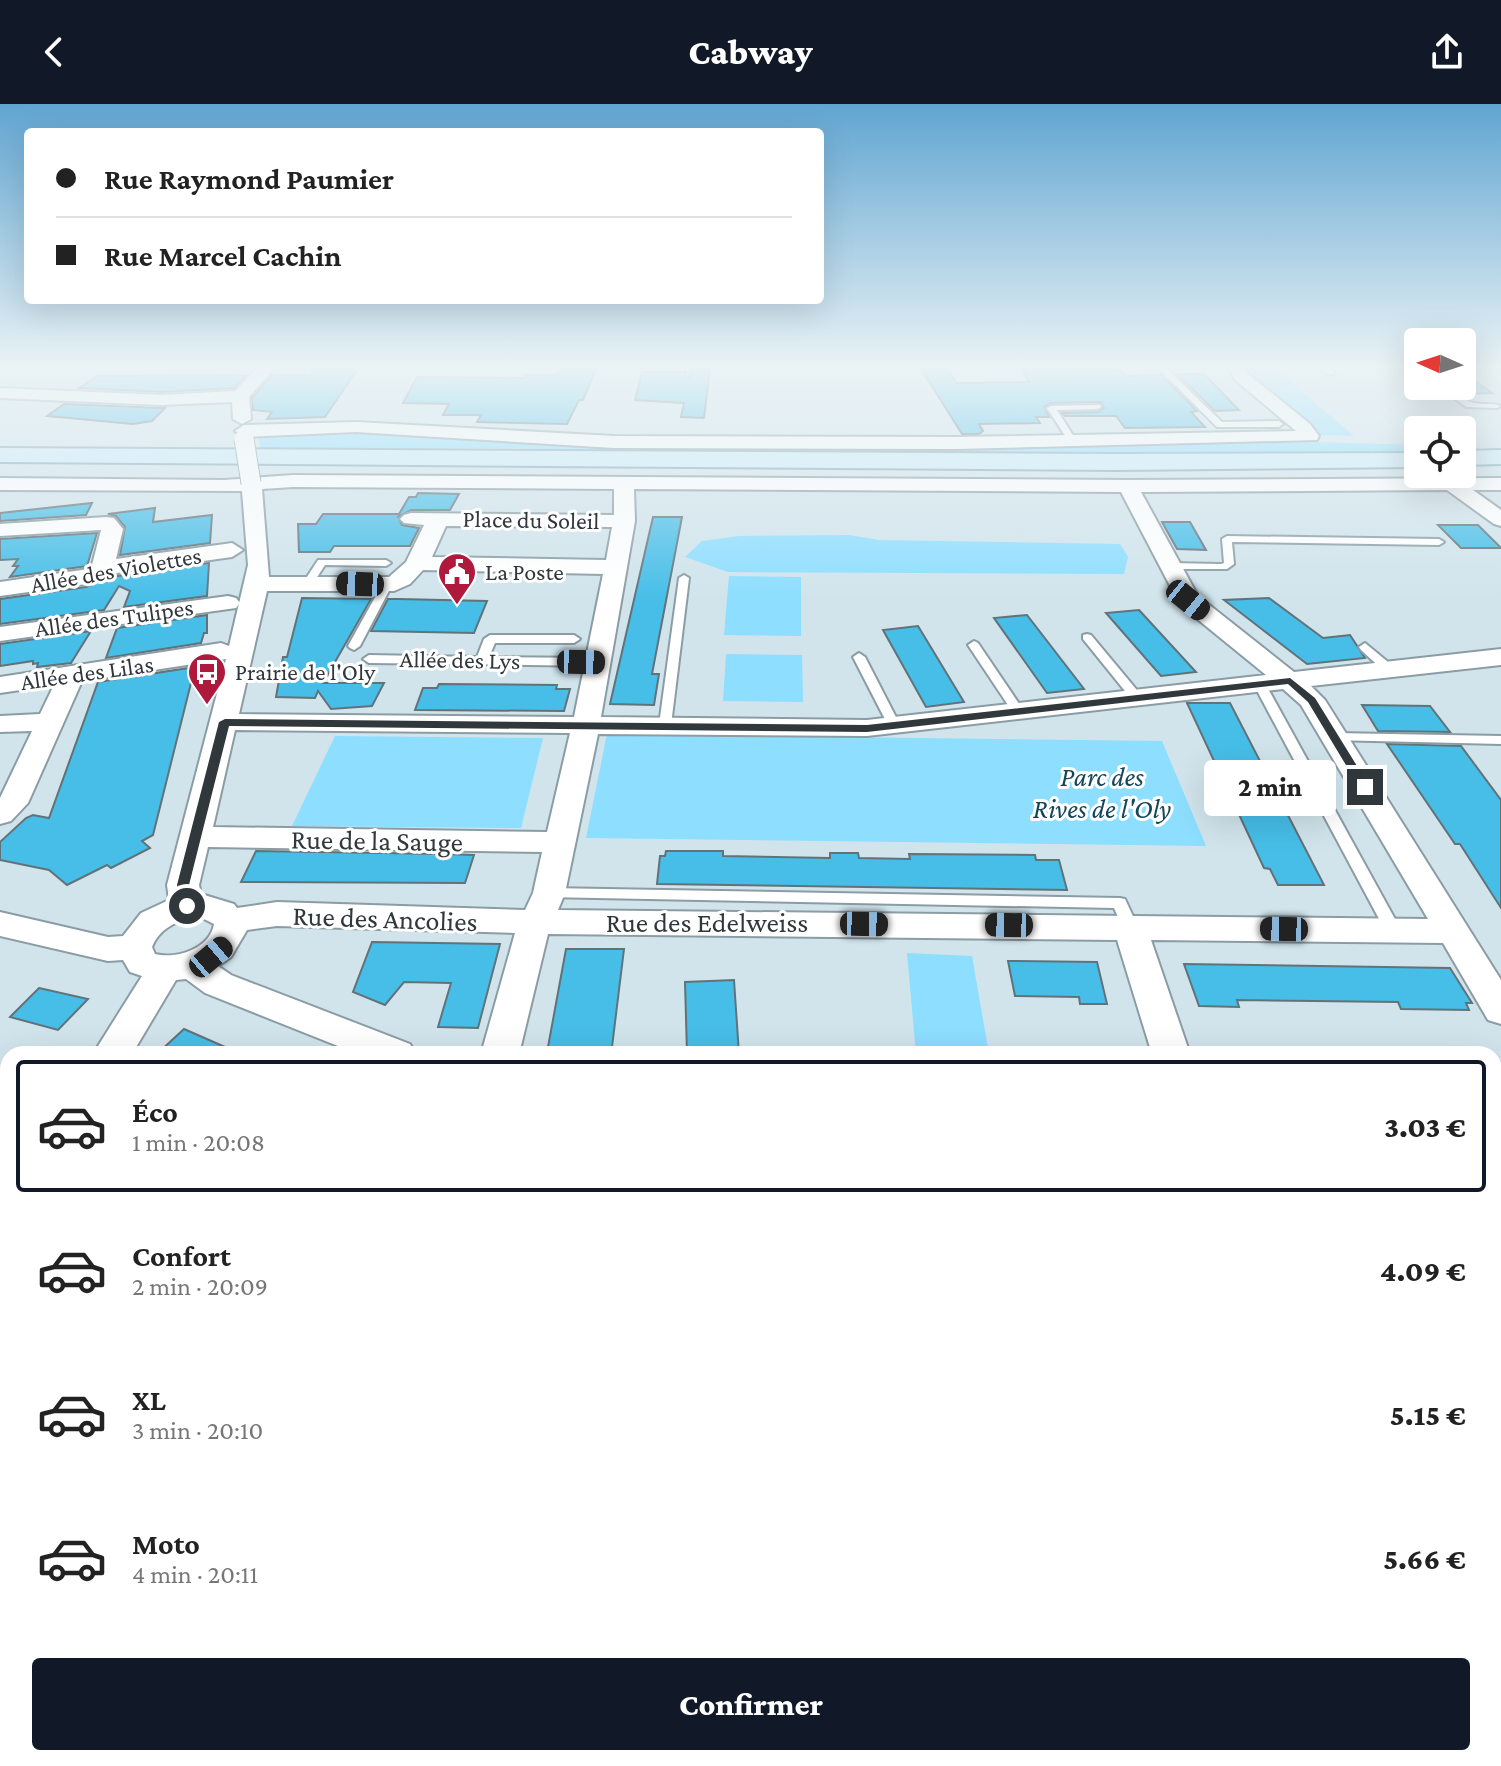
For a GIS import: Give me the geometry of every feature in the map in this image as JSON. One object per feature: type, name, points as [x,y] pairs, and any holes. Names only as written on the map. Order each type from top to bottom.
[{"type":"main road","points":[[0,455],[1116,462],[1404,460]]},
{"type":"main road","points":[[1476,458],[1501,457]]},
{"type":"main road","points":[[0,463],[1122,470],[1404,468]]},
{"type":"main road","points":[[1476,471],[1501,465]]},
{"type":"street","points":[[235,569],[259,565],[245,445]]},
{"type":"street","points":[[0,484],[293,481],[1128,486],[1404,478]]},
{"type":"street","points":[[1476,479],[1501,484]]},
{"type":"street","points":[[502,1046],[528,941],[543,908],[561,842],[587,724],[624,521],[624,484]]},
{"type":"street","points":[[1128,486],[1188,600],[1275,683],[1312,700],[1501,1010]]},
{"type":"street","points":[[1470,488],[1501,520]]},
{"type":"street","name":"Place du Soleil","points":[[411,519],[624,521]]},
{"type":"street","name":"Place du Soleil","points":[[386,574],[403,580],[417,563],[438,519]]},
{"type":"street","points":[[0,530],[106,523],[112,529],[103,568]]},
{"type":"street","name":"Place du Soleil","points":[[417,563],[615,567]]},
{"type":"street","name":"Allée des Violettes","points":[[0,589],[86,577],[103,568],[235,569]]},
{"type":"street","points":[[235,569],[308,583],[386,574]]},
{"type":"street","points":[[187,906],[183,885],[225,722],[235,569]]},
{"type":"street","name":"Allée des Tulipes","points":[[0,634],[235,569]]},
{"type":"street","name":"Allée des Lilas","points":[[0,685],[231,650]]},
{"type":"street","points":[[225,722],[867,728],[1501,657]]},
{"type":"street","points":[[0,814],[13,803],[72,675]]},
{"type":"street","points":[[0,724],[51,722]]},
{"type":"street","name":"Rue de la Sauge","points":[[194,837],[561,842]]},
{"type":"street","points":[[118,1046],[178,968],[225,945],[232,932],[232,920],[226,912],[216,907],[187,906],[146,927],[135,947]]},
{"type":"street","name":"Rue des Edelweiss","points":[[543,908],[1130,927],[1451,931]]},
{"type":"street","name":"Rue des Ancolies","points":[[232,920],[277,914],[543,908]]},
{"type":"street","points":[[0,924],[108,949],[135,947]]},
{"type":"street","points":[[1130,927],[1168,1046]]},
{"type":"street","points":[[135,947],[142,963],[178,968],[377,1046]]},
{"type":"lane","points":[[1170,566],[1229,564],[1227,539],[1439,542]]},
{"type":"lane","points":[[354,646],[386,574]]},
{"type":"lane","points":[[665,725],[684,578]]},
{"type":"lane","points":[[1087,637],[1137,698]]},
{"type":"lane","points":[[482,660],[490,639],[574,639]]},
{"type":"lane","points":[[974,645],[1018,711]]},
{"type":"lane","points":[[1365,647],[1390,670]]},
{"type":"lane","points":[[859,657],[894,725]]},
{"type":"lane","name":"Allée des Lys","points":[[369,659],[599,662]]},
{"type":"lane","points":[[1275,683],[1393,930]]},
{"type":"lane","points":[[1335,737],[1501,740]]},
{"type":"green space","points":[[260,445],[1403,445],[1404,454],[1127,456],[462,448],[261,451]]},
{"type":"green space","points":[[849,535],[879,540],[1120,544],[1128,557],[1124,574],[728,572],[685,557],[702,541],[739,536]]},
{"type":"green space","points":[[729,576],[801,577],[801,636],[724,635]]},
{"type":"green space","points":[[726,654],[802,655],[803,702],[723,701]]},
{"type":"green space","name":"Parc des Rives de l'Oly","points":[[607,734],[1162,741],[1206,846],[586,838]]},
{"type":"green space","points":[[335,736],[543,738],[521,828],[292,826]]},
{"type":"green space","points":[[907,953],[972,956],[988,1046],[915,1046]]},
{"type":"building","points":[[418,493],[459,494],[450,510],[411,510],[398,517],[402,525],[419,528],[410,546],[334,546],[330,552],[299,552],[298,524],[316,524],[323,514],[399,514],[409,497],[416,497]]},
{"type":"building","points":[[92,503],[86,515],[0,521],[0,513]]},
{"type":"building","points":[[155,508],[153,522],[212,515],[210,543],[120,555],[125,527],[116,516],[108,514]]},
{"type":"building","points":[[653,517],[682,517],[652,674],[659,674],[654,705],[610,704]]},
{"type":"building","points":[[1162,522],[1190,522],[1206,550],[1177,549]]},
{"type":"building","points":[[1438,525],[1478,525],[1501,548],[1461,548]]},
{"type":"building","points":[[97,533],[87,566],[10,577],[18,566],[13,566],[18,559],[0,560],[0,539]]},
{"type":"building","points":[[209,563],[207,596],[124,607],[130,591],[119,586],[104,610],[0,624],[0,599],[86,587],[111,577]]},
{"type":"building","points":[[302,598],[371,599],[323,683],[384,683],[372,706],[331,709],[318,691],[315,698],[276,697],[283,657],[287,657]]},
{"type":"building","points":[[1269,598],[1323,638],[1350,635],[1365,658],[1307,664],[1224,600]]},
{"type":"building","points":[[388,599],[487,601],[474,633],[371,631]]},
{"type":"building","points":[[1139,610],[1196,672],[1161,676],[1106,613]]},
{"type":"building","points":[[207,615],[207,633],[204,633],[201,643],[106,658],[117,628]]},
{"type":"building","points":[[1027,615],[1084,689],[1047,693],[994,618]]},
{"type":"building","points":[[918,626],[964,702],[926,707],[883,630]]},
{"type":"building","points":[[91,631],[71,663],[37,667],[38,663],[33,664],[33,661],[0,666],[0,644]]},
{"type":"building","points":[[195,667],[153,835],[142,841],[150,848],[67,885],[49,870],[0,860],[0,842],[26,818],[33,815],[49,818],[98,682]]},
{"type":"building","points":[[439,684],[557,685],[556,689],[570,689],[564,711],[415,710],[423,688],[437,688]]},
{"type":"building","points":[[1187,703],[1230,703],[1324,885],[1278,885],[1270,869],[1264,868]]},
{"type":"building","points":[[1362,705],[1430,706],[1450,732],[1378,731]]},
{"type":"building","points":[[1387,744],[1461,746],[1501,800],[1501,908],[1460,844],[1455,844]]},
{"type":"building","points":[[256,851],[474,855],[465,883],[241,882]]},
{"type":"building","points":[[666,851],[723,851],[723,856],[830,858],[830,853],[858,853],[859,858],[910,859],[909,854],[1035,855],[1036,860],[1059,860],[1067,890],[657,884],[660,856],[665,856]]},
{"type":"building","points":[[372,942],[500,944],[478,1028],[438,1027],[451,983],[404,982],[385,1005],[353,992]]},
{"type":"building","points":[[566,949],[624,949],[612,1046],[548,1046]]},
{"type":"building","points":[[1008,961],[1097,962],[1107,1004],[1080,1004],[1079,997],[1015,996]]},
{"type":"building","points":[[1184,964],[1450,968],[1472,1003],[1466,1003],[1469,1010],[1401,1009],[1398,1002],[1237,1000],[1239,1007],[1199,1006]]},
{"type":"building","points":[[734,980],[738,1046],[687,1046],[685,982]]},
{"type":"building","points":[[39,988],[88,999],[58,1030],[10,1017]]},
{"type":"building","points":[[184,1029],[223,1046],[166,1046]]},
{"type":"place","name":"La Poste","points":[[457,606]]},
{"type":"place","name":"Prairie de l'Oly","points":[[207,706]]},
{"type":"route","points":[[187,906],[183,885],[225,722],[867,728],[1290,681],[1312,700],[1365,787]]}]
